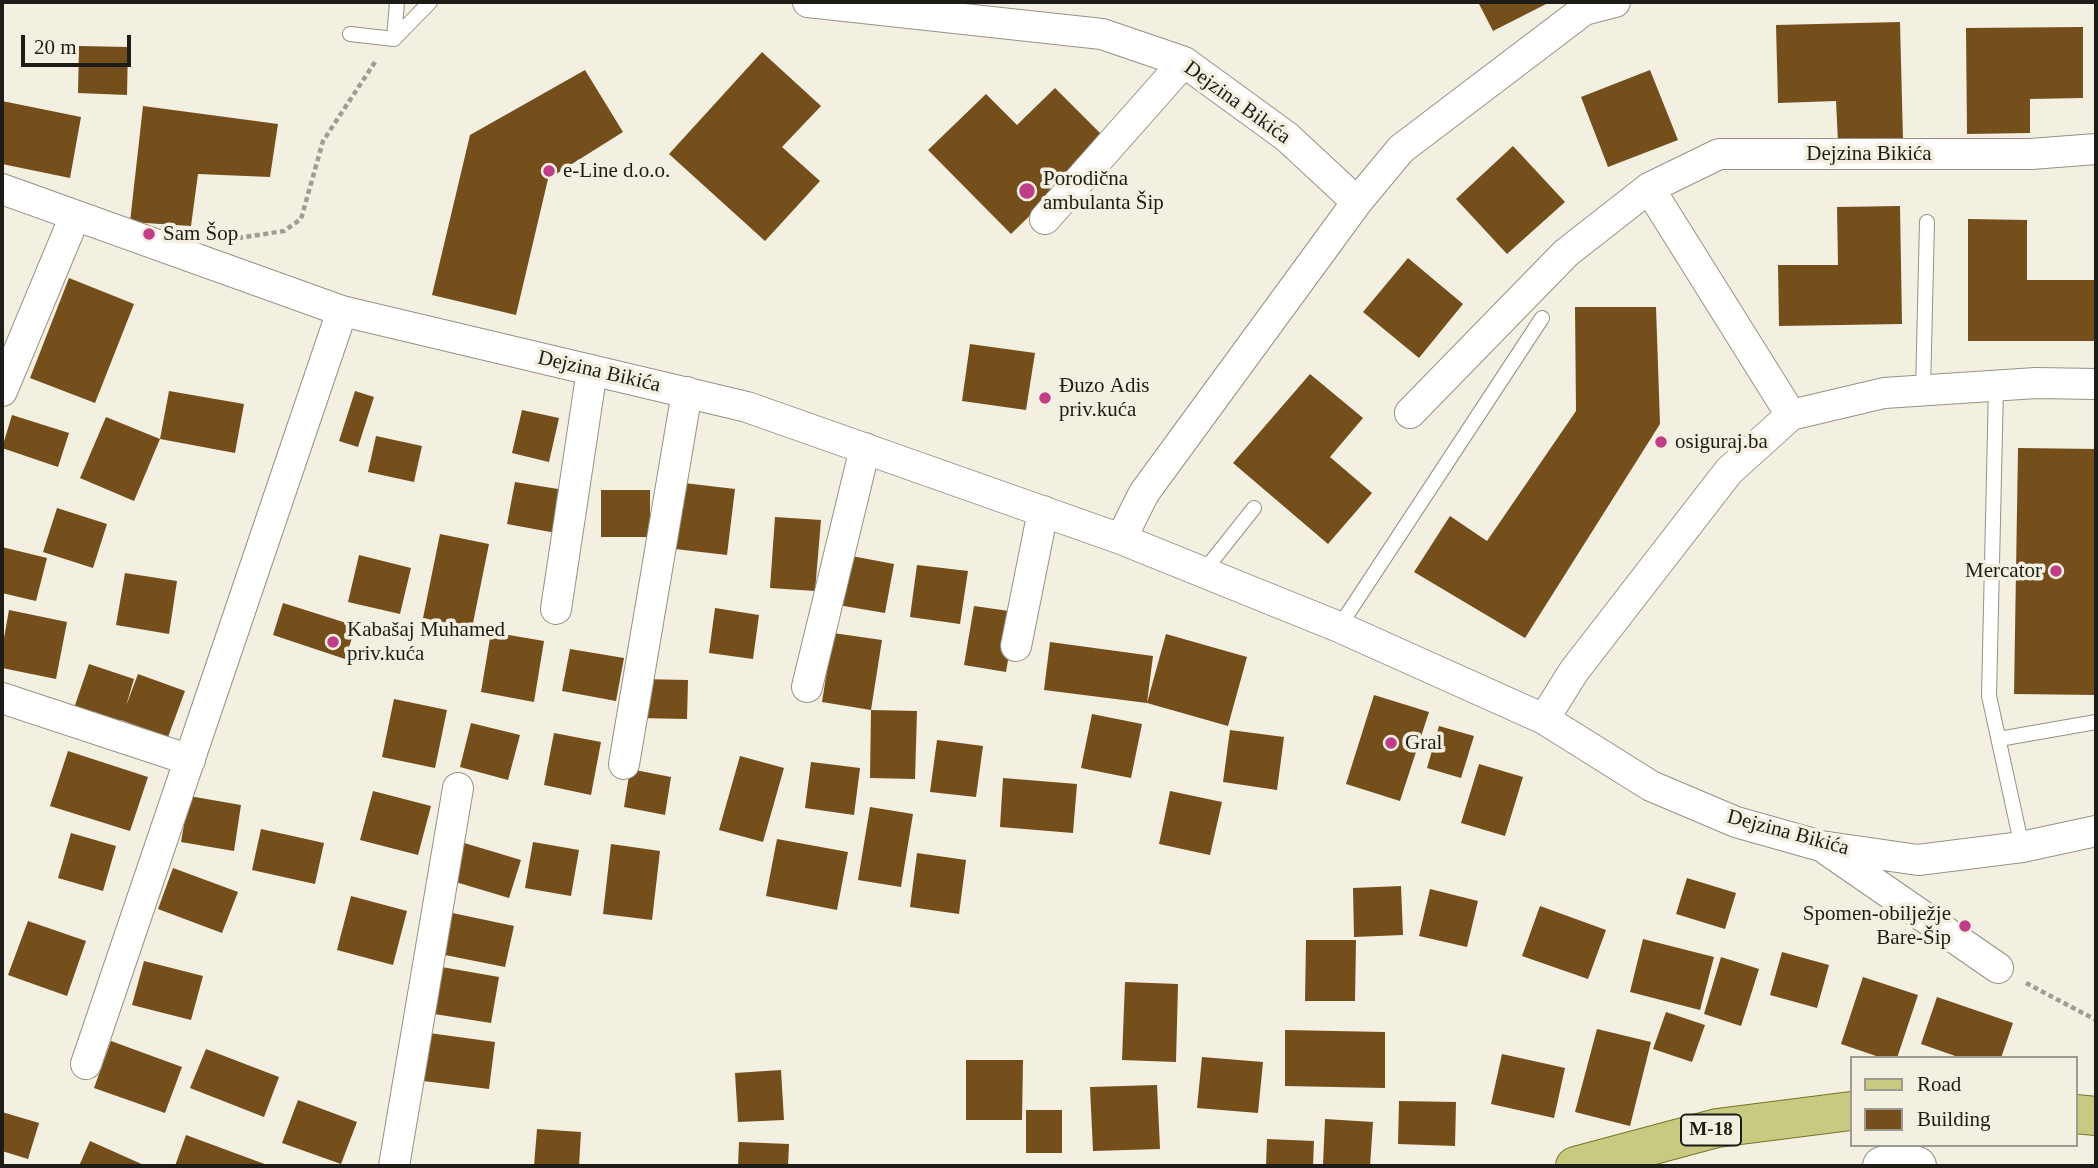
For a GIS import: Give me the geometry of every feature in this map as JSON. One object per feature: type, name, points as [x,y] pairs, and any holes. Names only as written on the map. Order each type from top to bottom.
[{"type":"main road","name":"M-18","points":[[1575,1166],[1717,1129],[1850,1111]]},
{"type":"main road","points":[[2077,1114],[2096,1116]]},
{"type":"street","name":"Dejzina Bikića","points":[[808,2],[1102,34],[1184,62],[1287,137],[1357,202]]},
{"type":"street","points":[[1121,539],[1144,493],[1357,202],[1401,149],[1584,10],[1615,2]]},
{"type":"street","points":[[1045,219],[1184,62]]},
{"type":"street","name":"Dejzina Bikića","points":[[1410,413],[1566,253],[1649,188],[1719,154],[2031,154],[2096,149]]},
{"type":"street","points":[[1649,188],[1791,415]]},
{"type":"street","name":"Dejzina Bikića","points":[[2,189],[342,311],[747,407],[1121,539],[1339,626],[1544,719],[1651,786],[1736,822],[1821,846],[1919,860],[2022,847],[2096,831]]},
{"type":"street","points":[[2,391],[75,216]]},
{"type":"street","points":[[86,1064],[342,311]]},
{"type":"street","points":[[556,609],[592,370]]},
{"type":"street","points":[[1544,719],[1574,671],[1729,471],[1791,415],[1884,393],[2036,383],[2096,384]]},
{"type":"street","points":[[624,764],[687,392]]},
{"type":"street","points":[[807,687],[865,448]]},
{"type":"street","points":[[1016,646],[1043,511]]},
{"type":"street","points":[[2,698],[190,760]]},
{"type":"street","points":[[394,1166],[458,788]]},
{"type":"street","points":[[1821,846],[1997,968]]},
{"type":"street","points":[[1882,1166],[1917,1166]]},
{"type":"lane","points":[[394,38],[397,2]]},
{"type":"lane","points":[[394,38],[430,2]]},
{"type":"lane","points":[[350,34],[394,38]]},
{"type":"lane","points":[[1923,391],[1927,222]]},
{"type":"lane","points":[[1339,626],[1542,318]]},
{"type":"lane","points":[[1996,387],[1989,696],[2022,847]]},
{"type":"lane","points":[[1204,571],[1254,508]]},
{"type":"lane","points":[[1999,739],[2096,722]]},
{"type":"path","points":[[188,255],[218,241],[284,231],[301,219],[323,141],[367,72],[394,38]]},
{"type":"path","points":[[1997,968],[2096,1020]]},
{"type":"building","points":[[1478,2],[1550,2],[1493,31]]},
{"type":"building","points":[[1900,22],[1903,140],[1838,142],[1836,101],[1778,103],[1776,25]]},
{"type":"building","points":[[2083,27],[2083,98],[2030,99],[2030,133],[1967,134],[1966,28]]},
{"type":"building","points":[[79,46],[128,47],[127,95],[78,93]]},
{"type":"building","points":[[762,52],[821,106],[782,147],[820,181],[765,241],[669,154]]},
{"type":"building","points":[[585,70],[623,132],[548,179],[516,315],[432,295],[470,135]]},
{"type":"building","points":[[1650,70],[1678,140],[1608,167],[1581,97]]},
{"type":"building","points":[[1055,88],[1107,140],[1011,234],[928,150],[986,94],[1017,125]]},
{"type":"building","points":[[2,101],[81,117],[70,178],[2,164]]},
{"type":"building","points":[[143,106],[278,124],[270,177],[198,174],[191,226],[130,222]]},
{"type":"building","points":[[1513,146],[1565,202],[1507,254],[1456,199]]},
{"type":"building","points":[[1900,206],[1902,324],[1779,326],[1778,265],[1838,265],[1837,207]]},
{"type":"building","points":[[1968,219],[2027,220],[2027,280],[2096,280],[2096,341],[1968,341]]},
{"type":"building","points":[[1408,258],[1463,304],[1419,358],[1363,312]]},
{"type":"building","points":[[69,278],[134,304],[95,403],[30,378]]},
{"type":"building","points":[[1575,307],[1656,307],[1660,424],[1525,638],[1414,572],[1450,516],[1487,541],[1576,411]]},
{"type":"building","points":[[970,344],[1035,353],[1026,410],[962,401]]},
{"type":"building","points":[[1310,374],[1363,418],[1330,457],[1372,493],[1328,544],[1233,463]]},
{"type":"building","points":[[169,391],[244,404],[235,453],[160,439]]},
{"type":"building","points":[[355,391],[374,397],[358,447],[339,441]]},
{"type":"building","points":[[522,410],[559,418],[549,462],[512,453]]},
{"type":"building","points":[[12,415],[69,433],[58,467],[2,448]]},
{"type":"building","points":[[106,417],[160,439],[134,501],[80,478]]},
{"type":"building","points":[[376,436],[422,446],[414,482],[368,472]]},
{"type":"building","name":"Mercator","points":[[2018,448],[2096,449],[2096,695],[2014,694]]},
{"type":"building","points":[[515,482],[564,490],[556,533],[507,524]]},
{"type":"building","points":[[684,483],[735,489],[727,555],[675,549]]},
{"type":"building","points":[[601,490],[650,490],[650,537],[601,537]]},
{"type":"building","points":[[57,508],[107,524],[93,568],[43,552]]},
{"type":"building","points":[[775,517],[821,520],[815,591],[770,588]]},
{"type":"building","points":[[440,534],[489,544],[472,628],[423,618]]},
{"type":"building","points":[[2,547],[47,558],[36,601],[2,593]]},
{"type":"building","points":[[841,554],[894,564],[885,613],[832,604]]},
{"type":"building","points":[[359,555],[411,568],[400,614],[348,602]]},
{"type":"building","points":[[917,565],[968,571],[960,624],[910,617]]},
{"type":"building","points":[[125,573],[177,581],[169,634],[116,625]]},
{"type":"building","points":[[283,603],[356,626],[345,659],[273,635]]},
{"type":"building","points":[[974,606],[1016,612],[1006,672],[964,665]]},
{"type":"building","points":[[715,608],[759,615],[753,659],[709,653]]},
{"type":"building","points":[[9,610],[67,622],[56,679],[2,668],[2,649]]},
{"type":"building","points":[[491,632],[544,641],[534,702],[481,692]]},
{"type":"building","points":[[833,633],[882,640],[871,710],[822,702]]},
{"type":"building","points":[[1166,634],[1247,657],[1228,726],[1147,703]]},
{"type":"building","points":[[1050,642],[1153,656],[1147,703],[1044,690]]},
{"type":"building","points":[[570,649],[624,658],[616,701],[562,691]]},
{"type":"building","points":[[89,664],[134,679],[126,706],[138,674],[185,691],[168,737],[121,720],[118,729],[72,714]]},
{"type":"building","points":[[639,679],[688,680],[687,719],[638,718]]},
{"type":"building","points":[[1374,695],[1429,712],[1400,801],[1346,784]]},
{"type":"building","points":[[394,699],[447,710],[435,768],[382,757]]},
{"type":"building","points":[[871,710],[917,711],[915,779],[870,778]]},
{"type":"building","points":[[1092,714],[1142,724],[1131,778],[1081,768]]},
{"type":"building","points":[[471,723],[520,735],[508,780],[460,767]]},
{"type":"building","points":[[1439,726],[1474,736],[1461,778],[1427,768]]},
{"type":"building","points":[[1230,730],[1284,737],[1277,790],[1223,782]]},
{"type":"building","points":[[554,733],[601,742],[591,795],[544,785]]},
{"type":"building","points":[[937,740],[983,746],[976,797],[930,792]]},
{"type":"building","points":[[68,751],[148,777],[130,831],[50,806]]},
{"type":"building","points":[[740,756],[784,768],[763,842],[719,830]]},
{"type":"building","points":[[811,762],[860,768],[854,815],[805,808]]},
{"type":"building","points":[[1479,764],[1523,777],[1505,836],[1461,823]]},
{"type":"building","points":[[630,769],[671,777],[665,815],[624,807]]},
{"type":"building","points":[[1003,778],[1077,784],[1073,833],[1000,827]]},
{"type":"building","points":[[373,791],[431,806],[418,855],[360,840]]},
{"type":"building","points":[[1170,791],[1222,802],[1210,855],[1159,844]]},
{"type":"building","points":[[189,796],[241,805],[234,851],[181,842]]},
{"type":"building","points":[[870,807],[913,814],[901,887],[858,880]]},
{"type":"building","points":[[261,829],[324,843],[315,884],[252,870]]},
{"type":"building","points":[[71,833],[116,846],[103,891],[58,878]]},
{"type":"building","points":[[777,839],[848,852],[837,910],[766,896]]},
{"type":"building","points":[[461,842],[521,860],[509,898],[449,880]]},
{"type":"building","points":[[533,842],[579,850],[571,896],[525,888]]},
{"type":"building","points":[[611,844],[660,851],[652,920],[603,914]]},
{"type":"building","points":[[917,853],[966,860],[959,914],[910,907]]},
{"type":"building","points":[[173,868],[238,892],[222,933],[158,909]]},
{"type":"building","points":[[1687,878],[1736,893],[1725,929],[1676,914]]},
{"type":"building","points":[[1401,886],[1403,935],[1354,937],[1353,888]]},
{"type":"building","points":[[1430,889],[1478,901],[1467,947],[1419,936]]},
{"type":"building","points":[[351,896],[407,911],[393,965],[337,950]]},
{"type":"building","points":[[1540,906],[1606,930],[1588,979],[1522,956]]},
{"type":"building","points":[[443,911],[514,926],[505,967],[435,953]]},
{"type":"building","points":[[28,921],[86,941],[67,996],[8,975]]},
{"type":"building","points":[[1643,939],[1714,957],[1700,1010],[1630,992]]},
{"type":"building","points":[[1306,940],[1356,940],[1355,1001],[1305,1001]]},
{"type":"building","points":[[1782,952],[1829,965],[1817,1008],[1770,995]]},
{"type":"building","points":[[1721,957],[1759,969],[1741,1026],[1704,1014]]},
{"type":"building","points":[[144,961],[203,976],[191,1020],[132,1005]]},
{"type":"building","points":[[436,966],[499,977],[491,1023],[428,1013]]},
{"type":"building","points":[[1863,977],[1918,995],[1898,1056],[1876,1056],[1841,1044]]},
{"type":"building","points":[[1125,982],[1178,984],[1176,1062],[1122,1060]]},
{"type":"building","points":[[1937,997],[2013,1023],[2002,1056],[1955,1056],[1921,1044]]},
{"type":"building","points":[[1666,1012],[1705,1025],[1692,1062],[1653,1049]]},
{"type":"building","points":[[1597,1029],[1651,1042],[1630,1126],[1575,1112]]},
{"type":"building","points":[[1285,1030],[1385,1032],[1385,1088],[1285,1086]]},
{"type":"building","points":[[429,1033],[495,1042],[489,1089],[423,1081]]},
{"type":"building","points":[[111,1041],[182,1067],[165,1113],[94,1088]]},
{"type":"building","points":[[206,1049],[279,1077],[264,1117],[190,1088]]},
{"type":"building","points":[[1502,1054],[1565,1068],[1554,1118],[1491,1104]]},
{"type":"building","points":[[1202,1057],[1263,1062],[1258,1113],[1197,1108]]},
{"type":"building","points":[[966,1060],[1023,1060],[1022,1120],[966,1120]]},
{"type":"building","points":[[781,1070],[784,1120],[738,1122],[735,1073]]},
{"type":"building","points":[[1157,1085],[1160,1149],[1093,1151],[1090,1087]]},
{"type":"building","points":[[298,1100],[357,1122],[341,1164],[282,1143]]},
{"type":"building","points":[[1399,1101],[1456,1102],[1455,1146],[1398,1144]]},
{"type":"building","points":[[1026,1110],[1062,1110],[1062,1153],[1026,1153]]},
{"type":"building","points":[[2,1112],[39,1123],[28,1159],[2,1151]]},
{"type":"building","points":[[1325,1119],[1373,1122],[1370,1166],[1323,1165]]},
{"type":"building","points":[[537,1129],[581,1132],[579,1166],[534,1166]]},
{"type":"building","points":[[186,1135],[270,1166],[175,1166]]},
{"type":"building","points":[[1267,1139],[1314,1141],[1313,1166],[1266,1166]]},
{"type":"building","points":[[90,1141],[146,1166],[79,1166]]},
{"type":"building","points":[[739,1142],[789,1144],[788,1166],[738,1166]]},
{"type":"place","name":"e-Line d.o.o.","points":[[549,171]]},
{"type":"place","name":"Porodična ambulanta Šip","points":[[1027,191]]},
{"type":"place","name":"Sam Šop","points":[[149,234]]},
{"type":"place","name":"Đuzo Adis priv.kuća","points":[[1045,398]]},
{"type":"place","name":"osiguraj.ba","points":[[1661,442]]},
{"type":"place","name":"Mercator","points":[[2056,571]]},
{"type":"place","name":"Kabašaj Muhamed priv.kuća","points":[[333,642]]},
{"type":"place","name":"Gral","points":[[1391,743]]},
{"type":"place","name":"Spomen-obilježje Bare-Šip","points":[[1965,926]]}]
